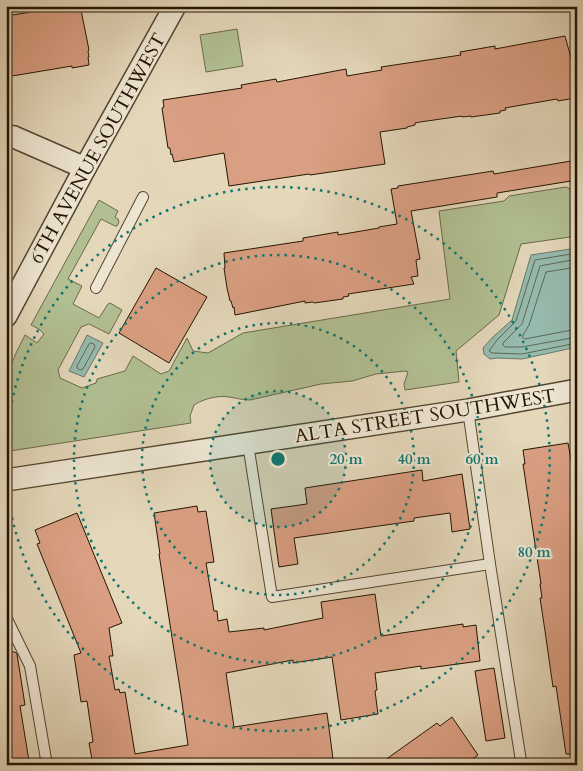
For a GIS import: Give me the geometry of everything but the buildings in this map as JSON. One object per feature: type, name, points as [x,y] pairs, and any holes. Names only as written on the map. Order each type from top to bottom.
[{"type":"street","name":"6TH AVENUE SOUTHWEST","points":[[9,303],[175,6]]},
{"type":"street","points":[[6,136],[14,137],[85,168]]},
{"type":"street","name":"ALTA STREET SOUTHWEST","points":[[6,480],[468,410],[577,390]]},
{"type":"lane","points":[[96,288],[143,197]]},
{"type":"lane","points":[[468,410],[521,761],[520,765]]},
{"type":"lane","points":[[248,444],[272,597],[490,564]]},
{"type":"lane","points":[[6,617],[30,666],[47,765]]},
{"type":"green space","points":[[237,29],[243,66],[206,72],[200,35]]},
{"type":"green space","points":[[566,187],[572,190],[577,189],[577,236],[521,244],[499,315],[456,351],[459,382],[405,390],[404,384],[408,372],[405,371],[376,374],[352,381],[321,384],[250,400],[215,397],[194,405],[190,416],[191,423],[10,451],[6,448],[6,378],[25,335],[37,343],[44,334],[31,325],[99,200],[118,211],[115,217],[119,222],[115,226],[101,219],[68,279],[82,286],[73,304],[99,318],[110,303],[122,310],[109,334],[89,324],[81,327],[58,370],[60,378],[82,388],[96,383],[97,379],[125,371],[133,356],[161,374],[169,371],[187,338],[193,351],[208,353],[243,333],[450,299],[439,211],[504,201],[509,196]]},
{"type":"water","points":[[577,248],[577,347],[522,359],[490,359],[484,354],[483,348],[512,320],[531,255]]},
{"type":"water","points":[[87,335],[103,343],[84,377],[69,371]]}]
